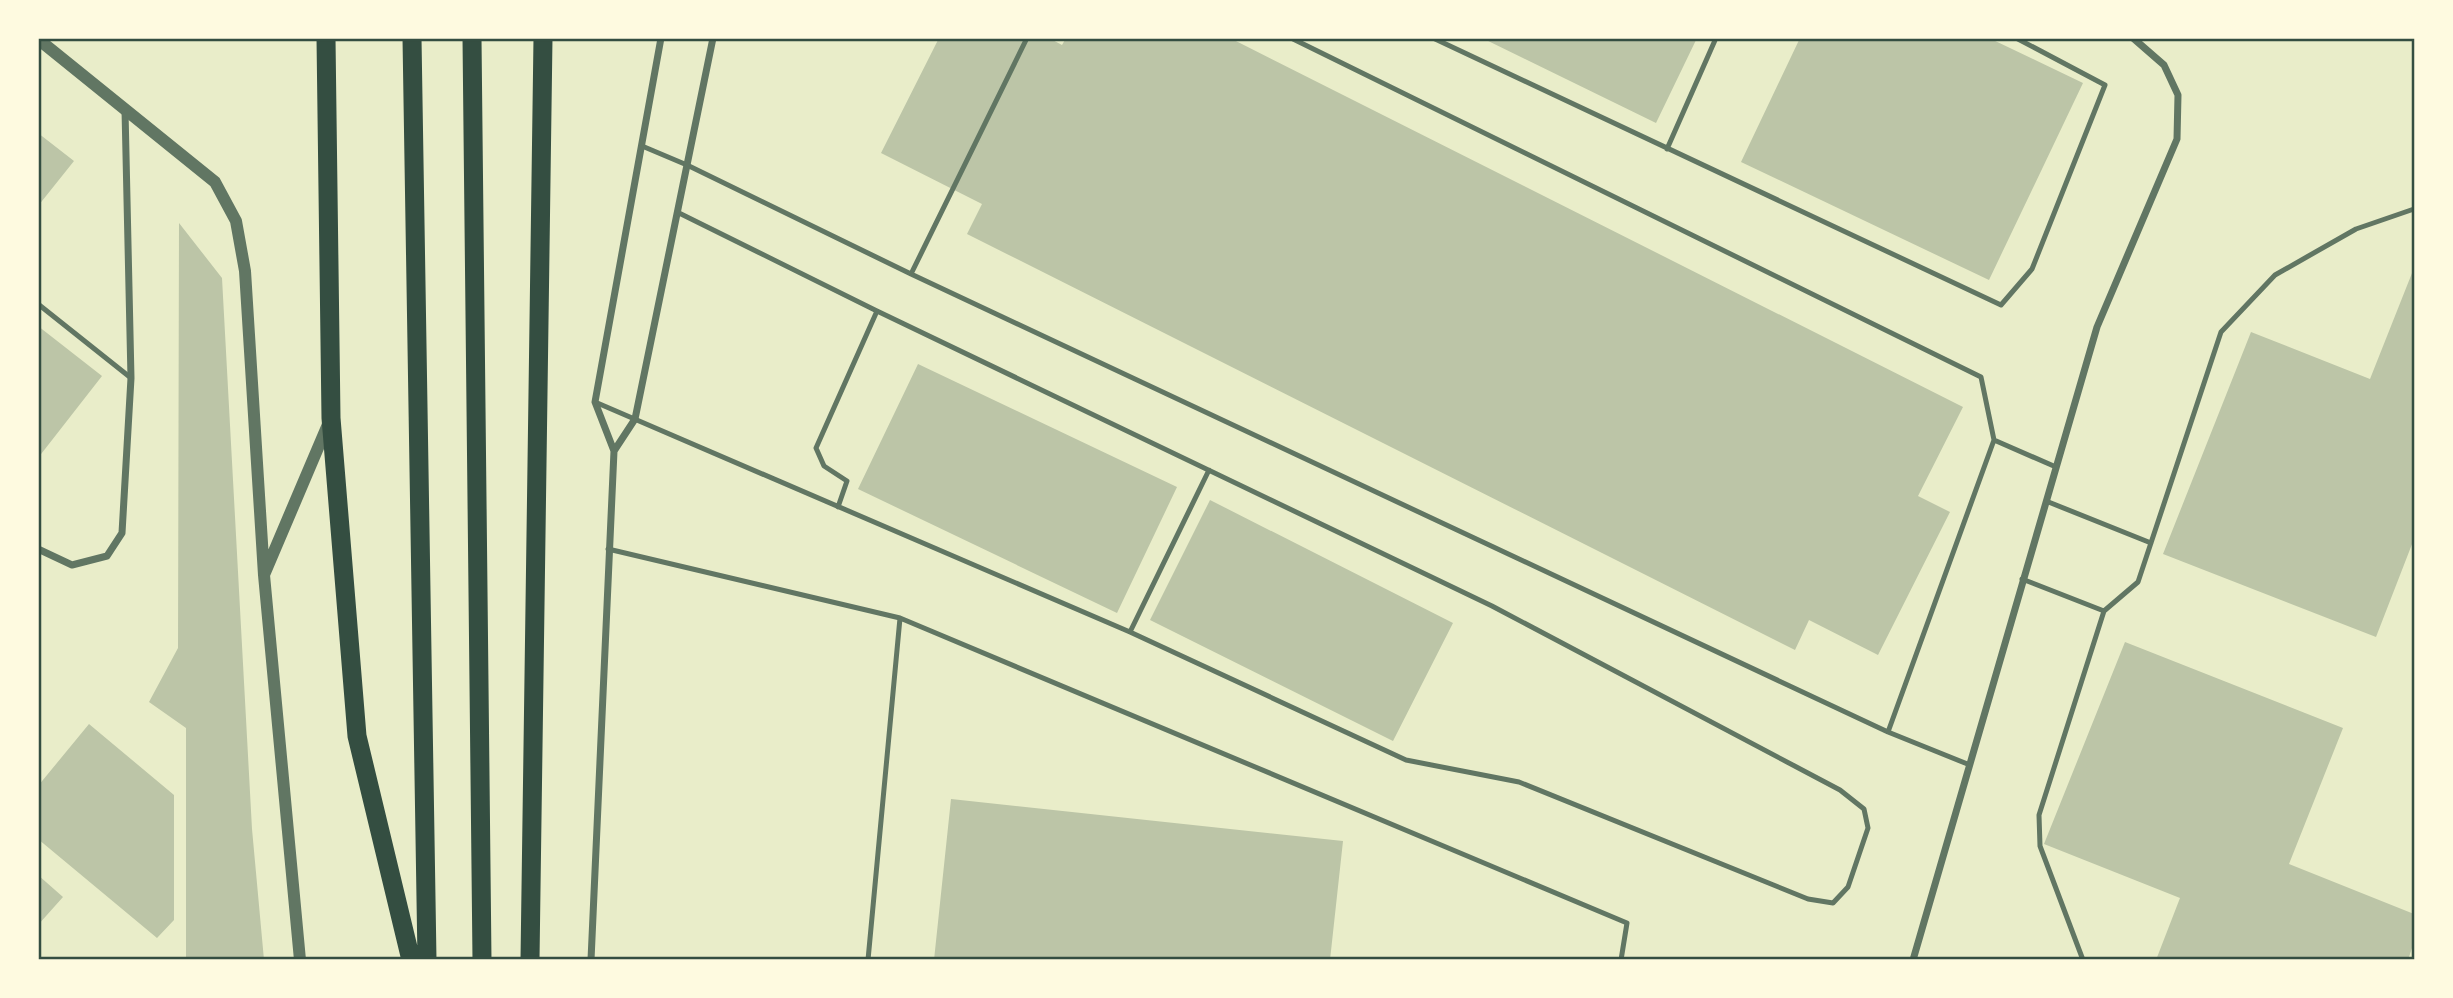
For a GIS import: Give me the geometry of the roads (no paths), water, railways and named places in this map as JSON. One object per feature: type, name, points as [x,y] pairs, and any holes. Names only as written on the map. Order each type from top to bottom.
[{"type":"highway","points":[[326,38],[331,418],[357,736],[411,960]]},
{"type":"highway","points":[[412,38],[427,960]]},
{"type":"highway","points":[[472,38],[482,960]]},
{"type":"highway","points":[[530,960],[543,38]]},
{"type":"street","points":[[591,960],[614,451],[595,402],[661,38]]},
{"type":"street","points":[[614,451],[635,419],[713,38]]},
{"type":"street","points":[[1913,960],[2097,327],[2177,139],[2178,95],[2164,65],[2133,38]]},
{"type":"street","points":[[38,39],[215,182],[236,221],[245,271],[264,576],[300,960]]},
{"type":"street","points":[[38,549],[72,565],[107,556],[122,533],[131,378],[125,109]]},
{"type":"street","points":[[264,576],[331,418]]},
{"type":"lane","points":[[911,274],[1027,38]]},
{"type":"lane","points":[[1291,38],[1981,377],[1994,440],[1888,732]]},
{"type":"lane","points":[[1433,38],[2001,305],[2032,269],[2105,85],[2016,38]]},
{"type":"lane","points":[[1667,149],[1716,38]]},
{"type":"lane","points":[[642,146],[1888,732],[1970,765]]},
{"type":"lane","points":[[2084,960],[2039,846],[2039,816],[2104,611],[2138,582],[2221,332],[2276,275],[2356,229],[2414,209]]},
{"type":"lane","points":[[595,402],[1129,632],[1406,760],[1519,782],[1808,899],[1833,903],[1848,887],[1868,828],[1864,809],[1840,790],[1492,606],[877,312],[677,212]]},
{"type":"lane","points":[[38,304],[131,378]]},
{"type":"lane","points":[[838,507],[847,481],[824,466],[816,448],[877,312]]},
{"type":"lane","points":[[1994,440],[2056,467]]},
{"type":"lane","points":[[1129,632],[1209,470]]},
{"type":"lane","points":[[2046,501],[2151,543]]},
{"type":"lane","points":[[608,550],[900,618],[1627,923],[1622,960]]},
{"type":"lane","points":[[2022,579],[2104,611]]},
{"type":"lane","points":[[868,960],[900,618]]}]
